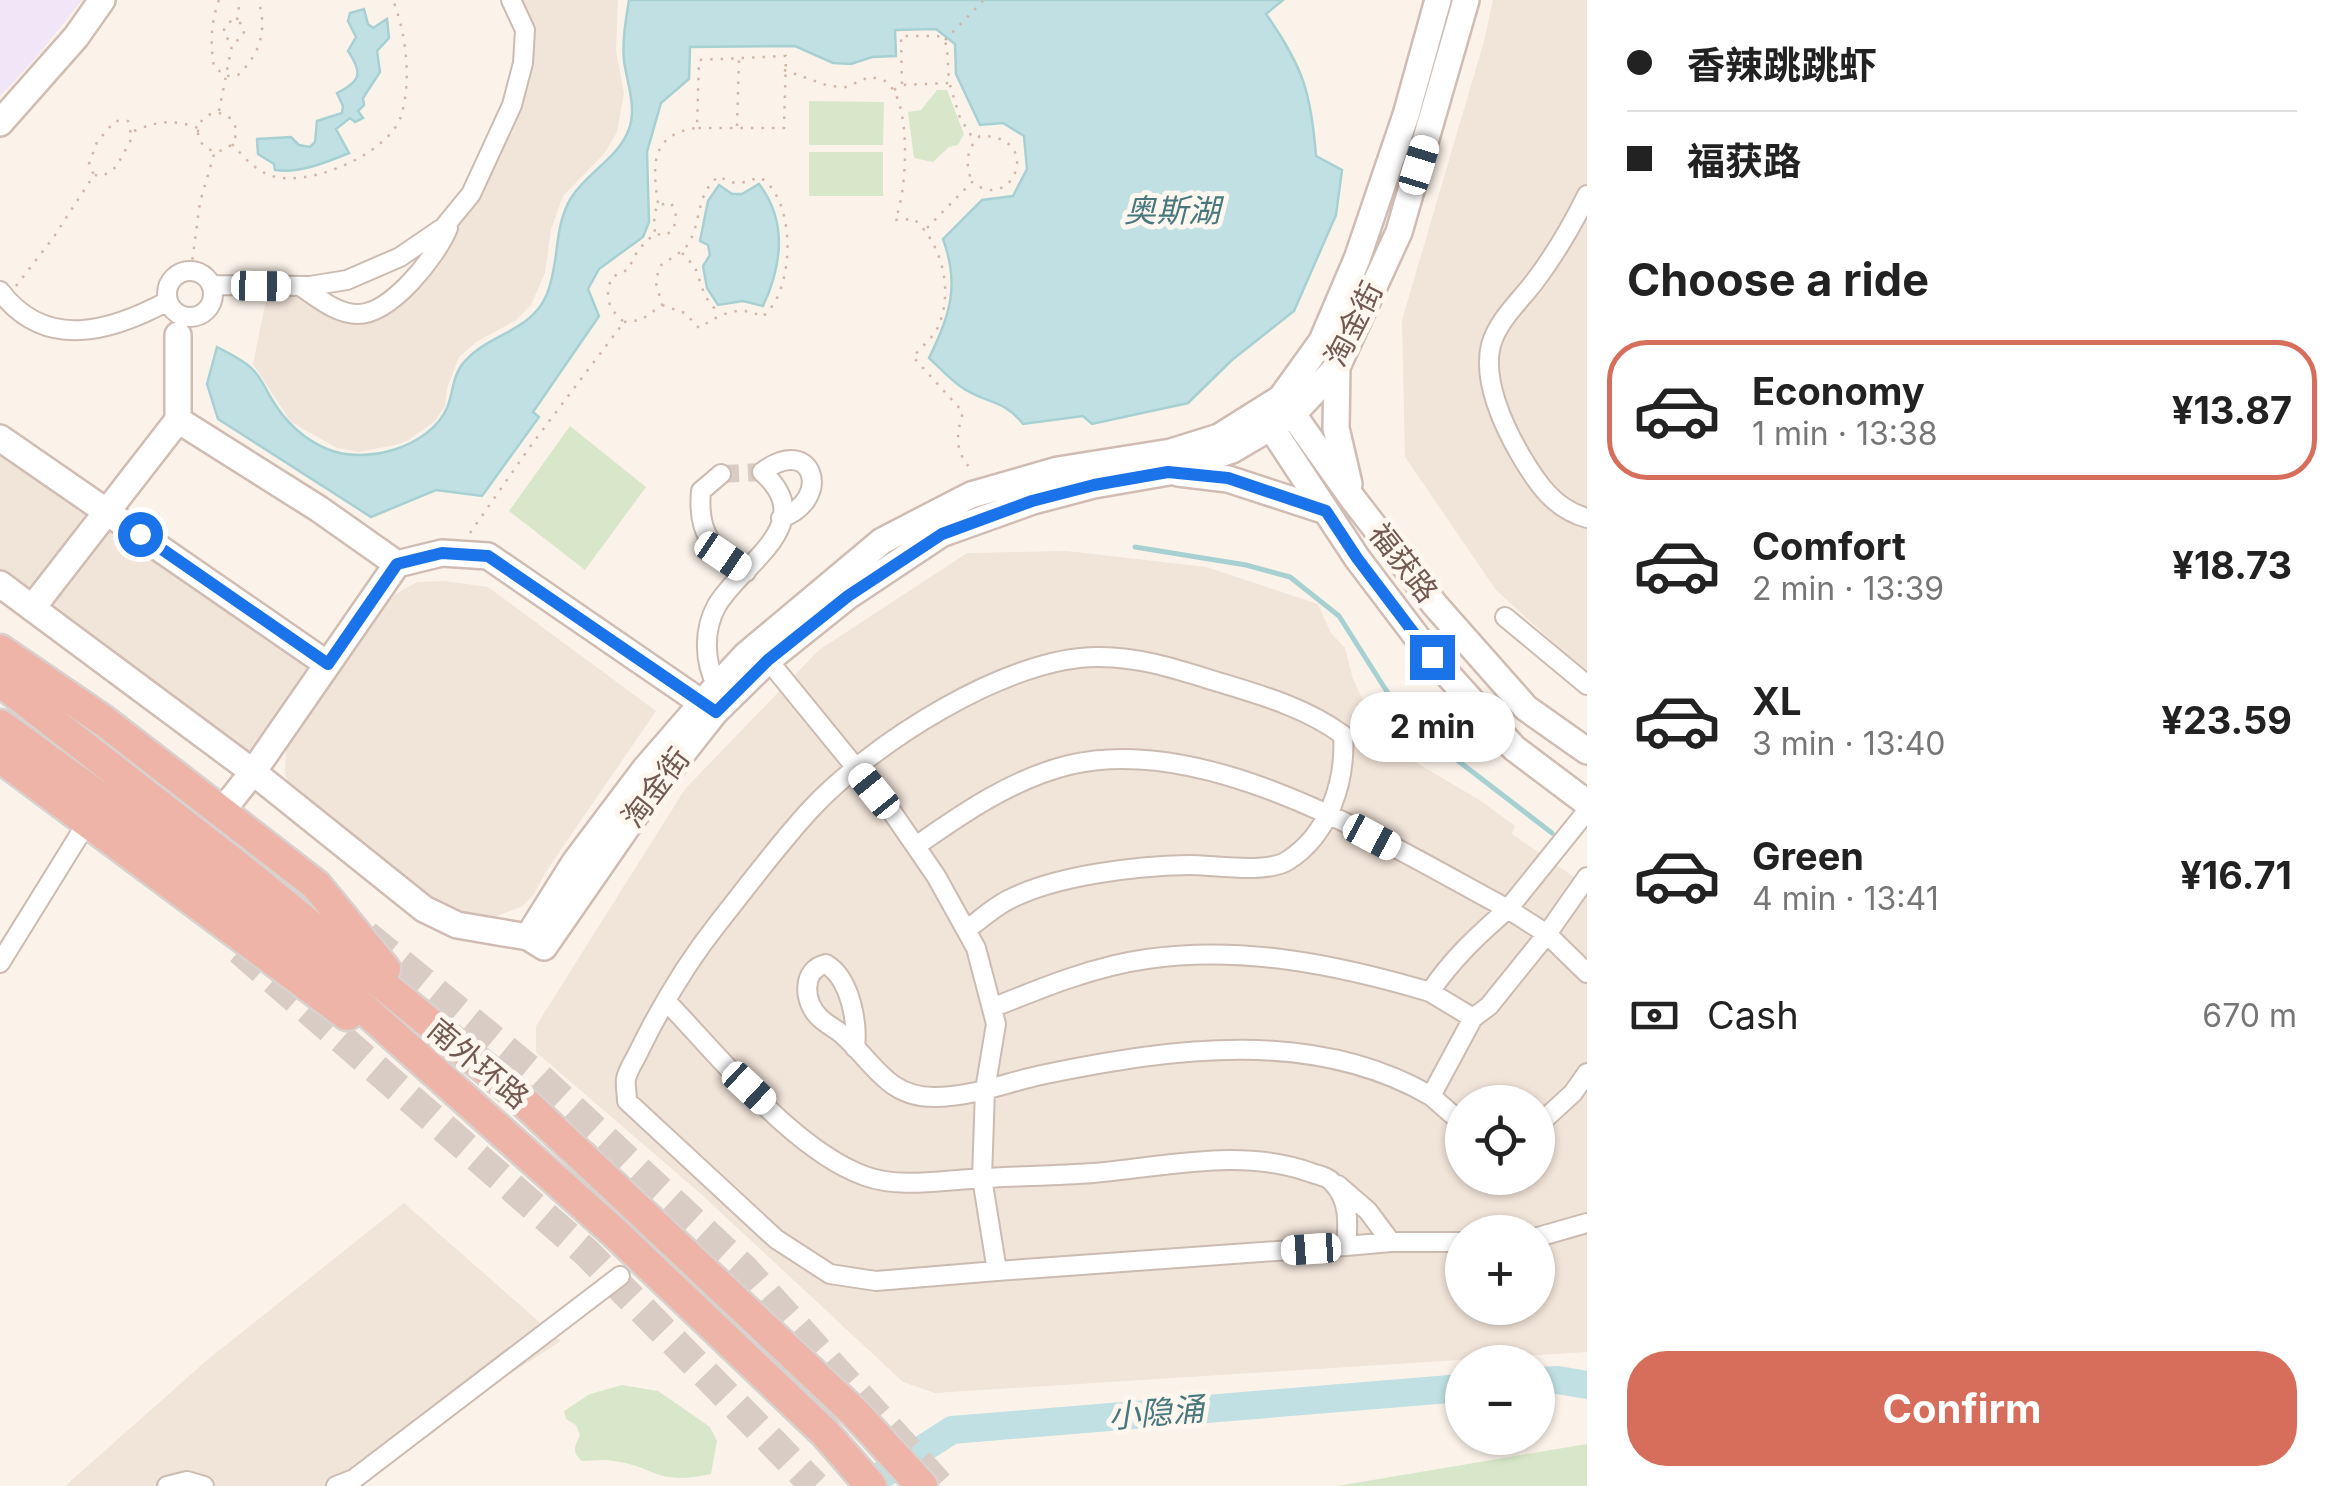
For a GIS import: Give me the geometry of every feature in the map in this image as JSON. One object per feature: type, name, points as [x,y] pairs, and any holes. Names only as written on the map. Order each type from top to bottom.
[{"type":"highway","points":[[0,650],[104,721],[316,885],[428,1022]]},
{"type":"highway","name":"南外环路","points":[[0,680],[252,877],[508,1087],[856,1414],[922,1486]]},
{"type":"highway","name":"南外环路","points":[[0,726],[170,848],[278,932],[615,1232],[826,1433],[872,1486]]},
{"type":"highway","points":[[0,757],[257,951],[386,1044],[445,1079]]},
{"type":"street","points":[[0,123],[76,37],[102,0]]},
{"type":"street","points":[[211,286],[300,286],[347,280],[400,257],[450,220],[471,194],[512,105],[523,64],[525,30],[511,0]]},
{"type":"street","name":"淘金街","points":[[1277,413],[1322,341],[1357,259],[1406,114],[1438,0]]},
{"type":"street","name":"淘金街","points":[[712,700],[848,596],[942,534],[1032,501],[1168,472],[1232,450],[1337,368],[1399,232],[1466,0]]},
{"type":"street","points":[[1587,194],[1568,235],[1506,315],[1491,345],[1490,372],[1510,438],[1533,476],[1551,499],[1587,518]]},
{"type":"street","points":[[300,286],[339,310],[356,314],[378,310],[428,260],[450,220]]},
{"type":"street","points":[[3,295],[24,316],[48,327],[71,331],[134,320],[176,317],[196,316],[212,301],[211,286],[204,275],[191,270],[178,273],[170,282],[176,317],[178,420],[32,606]]},
{"type":"street","points":[[1337,368],[1336,428],[1352,499]]},
{"type":"street","points":[[0,584],[253,772],[424,909],[458,925],[536,942],[587,847],[645,769],[774,629],[882,541],[972,495],[1058,470],[1171,452],[1277,413]]},
{"type":"street","name":"福获路","points":[[1277,413],[1352,499],[1435,606],[1526,708],[1587,751]]},
{"type":"street","name":"福获路","points":[[1277,413],[1326,511],[1432,657],[1514,748],[1587,807]]},
{"type":"street","points":[[178,420],[320,509],[397,564]]},
{"type":"street","points":[[0,438],[328,664]]},
{"type":"street","points":[[1168,472],[1228,478],[1326,511]]},
{"type":"street","points":[[721,474],[701,492],[698,514],[707,538],[723,556],[746,572]]},
{"type":"street","points":[[712,700],[707,640],[716,607],[763,556],[780,532],[782,518]]},
{"type":"street","points":[[222,810],[253,772],[397,564],[442,553],[488,556],[712,700]]},
{"type":"street","points":[[1505,617],[1587,685]]},
{"type":"street","points":[[966,930],[1010,899],[1113,870],[1184,866],[1266,868],[1285,862],[1328,816],[1345,764],[1343,735],[1322,720],[1159,663],[1098,656],[1048,662],[998,679],[897,738],[813,807],[700,945],[626,1080],[627,1101],[776,1239],[830,1274],[876,1281],[1391,1242],[1445,1242]]},
{"type":"street","points":[[768,660],[916,846],[976,948],[996,1024],[985,1090],[982,1178],[996,1271]]},
{"type":"street","points":[[916,846],[980,801],[1067,766],[1117,758],[1176,762],[1233,777],[1328,816],[1508,908],[1547,934],[1587,973]]},
{"type":"street","points":[[1430,992],[1444,970],[1508,908],[1587,807]]},
{"type":"street","points":[[0,964],[88,820]]},
{"type":"street","points":[[1430,1096],[1472,1018],[1489,1006],[1587,877]]},
{"type":"street","points":[[992,1008],[1091,973],[1146,959],[1210,955],[1319,964],[1430,992],[1472,1018]]},
{"type":"street","points":[[666,1002],[749,1088],[837,1164],[870,1178],[918,1182],[1256,1160],[1296,1167],[1331,1180],[1368,1210],[1391,1242]]},
{"type":"street","points":[[855,1048],[878,1076],[932,1098],[1145,1054],[1248,1050],[1368,1066],[1402,1080],[1445,1109]]},
{"type":"street","points":[[1555,1109],[1587,1073]]},
{"type":"street","points":[[1331,1180],[1342,1196],[1348,1218],[1346,1246]]},
{"type":"street","points":[[1555,1232],[1587,1223]]},
{"type":"street","points":[[336,1486],[354,1479],[620,1276]]},
{"type":"street","points":[[168,1486],[187,1481],[204,1486]]},
{"type":"path","points":[[219,0],[213,17],[211,48],[214,67],[226,76],[238,75],[259,50],[263,14],[258,0]]},
{"type":"path","points":[[237,21],[240,0]]},
{"type":"path","points":[[232,144],[270,176],[305,176],[336,170],[388,138],[401,116],[406,74],[393,0]]},
{"type":"path","points":[[944,41],[983,1]]},
{"type":"path","points":[[233,40],[227,38],[225,29],[228,23],[237,21]]},
{"type":"path","points":[[219,113],[233,40],[243,34],[244,28],[237,21]]},
{"type":"path","points":[[902,85],[901,36],[938,36],[948,45],[949,84],[960,118],[971,135],[996,136],[1007,140],[1016,151],[1017,170],[1010,183],[998,190],[986,190],[972,182],[967,170],[972,144],[980,136]]},
{"type":"path","points":[[624,322],[608,304],[608,289],[612,277],[629,269],[634,256],[655,234],[655,162],[664,140],[678,131],[697,128],[784,128],[786,56],[699,60],[697,128]]},
{"type":"path","points":[[737,128],[740,58]]},
{"type":"path","points":[[784,70],[829,86],[846,87],[869,76],[886,82],[893,90],[900,110],[905,166],[895,220],[914,218],[926,229],[942,262],[943,311],[936,330],[913,357],[964,412],[958,451],[976,474]]},
{"type":"path","points":[[893,90],[902,85],[949,84]]},
{"type":"path","points":[[215,151],[200,142],[198,128],[207,115],[219,113],[229,117],[235,127],[232,144]]},
{"type":"path","points":[[116,121],[128,121],[133,132],[130,145],[110,174],[94,175],[89,164],[91,157],[110,126],[116,121]]},
{"type":"path","points":[[133,132],[155,122],[170,121],[198,128]]},
{"type":"path","points":[[215,151],[232,144]]},
{"type":"path","points":[[191,270],[200,202],[215,151]]},
{"type":"path","points":[[3,295],[53,238],[94,175]]},
{"type":"path","points":[[719,176],[730,184],[740,185],[758,177],[768,182],[778,200],[788,240],[782,289],[771,310],[762,316],[751,310],[719,315],[699,328],[685,313],[662,305],[656,283],[659,267],[690,242],[700,197],[714,179],[719,176]]},
{"type":"path","points":[[926,229],[972,182]]},
{"type":"path","points":[[655,234],[666,235],[674,228],[676,213],[670,203],[658,204]]},
{"type":"path","points":[[681,251],[695,267],[705,296],[719,315]]},
{"type":"path","points":[[455,554],[624,322],[641,320],[662,305]]},
{"type":"shaded area","points":[[0,0],[82,0],[0,96]]},
{"type":"shaded area","points":[[514,0],[618,0],[616,51],[624,93],[617,132],[604,154],[563,196],[551,230],[545,273],[531,305],[515,321],[476,342],[459,357],[447,388],[445,406],[435,421],[395,445],[359,452],[337,448],[291,422],[253,364],[267,295],[293,295],[343,321],[370,322],[434,264],[486,185],[525,93],[533,36]]},
{"type":"shaded area","points":[[1493,0],[1587,0],[1587,674],[1496,590],[1405,457],[1402,320]]},
{"type":"shaded area","points":[[0,441],[311,657],[260,769],[0,579]]},
{"type":"shaded area","points":[[1067,551],[1206,567],[1318,604],[1331,633],[1345,648],[1353,679],[1377,731],[1390,747],[1481,801],[1515,826],[1512,834],[1587,886],[1587,1352],[1555,1354],[1555,1345],[1445,1345],[1445,1361],[935,1393],[903,1382],[701,1194],[536,1052],[536,1026],[685,789],[819,650],[967,553]]},
{"type":"shaded area","points":[[417,582],[488,587],[656,711],[534,894],[523,906],[484,921],[451,914],[290,787],[285,773],[286,745],[394,595]]},
{"type":"shaded area","points":[[404,1203],[561,1341],[336,1486],[65,1486],[206,1361]]},
{"type":"green space","points":[[937,90],[947,90],[964,134],[958,145],[949,147],[933,162],[914,158],[908,112],[921,110]]},
{"type":"green space","points":[[809,101],[884,102],[883,145],[809,145]]},
{"type":"green space","points":[[809,152],[883,152],[883,196],[809,196]]},
{"type":"green space","points":[[570,426],[646,487],[585,570],[509,511]]},
{"type":"green space","points":[[622,1385],[658,1391],[710,1427],[717,1441],[711,1474],[667,1477],[628,1464],[582,1461],[576,1455],[580,1435],[564,1411],[590,1394]]},
{"type":"green space","points":[[1587,1444],[1587,1486],[1337,1486],[1522,1455],[1555,1455],[1555,1449]]},
{"type":"water","name":"奥斯湖","points":[[629,0],[1283,0],[1266,14],[1303,81],[1316,156],[1342,170],[1336,215],[1294,311],[1232,360],[1188,403],[1092,424],[1083,416],[1023,424],[1001,405],[960,386],[929,358],[947,314],[952,286],[943,239],[982,200],[1013,196],[1027,169],[1024,136],[1003,123],[980,125],[956,74],[955,44],[936,29],[895,30],[896,56],[872,57],[851,64],[833,63],[795,46],[690,47],[689,79],[661,103],[647,152],[649,222],[643,237],[599,269],[588,289],[599,316],[533,412],[539,417],[482,496],[436,490],[371,517],[218,419],[207,384],[217,347],[254,370],[288,421],[327,449],[377,454],[411,443],[438,422],[466,360],[532,316],[540,306],[551,282],[565,209],[585,180],[618,149],[629,129],[632,104],[624,46]]},
{"type":"water","points":[[364,9],[373,28],[387,19],[389,38],[377,51],[380,72],[358,111],[363,118],[355,122],[350,118],[336,129],[349,153],[303,169],[275,170],[274,164],[258,154],[257,139],[291,137],[299,145],[310,147],[315,142],[317,121],[342,113],[337,93],[357,76],[348,51],[356,37],[348,21],[350,13]]},
{"type":"water","points":[[759,184],[775,213],[778,228],[778,259],[769,291],[763,306],[743,301],[718,305],[707,288],[703,266],[710,255],[708,245],[700,241],[708,201],[719,185],[732,194],[742,194]]},
{"type":"waterway","points":[[1135,547],[1246,565],[1290,577],[1339,616],[1405,720],[1552,833]]},
{"type":"waterway","name":"小隐涌","points":[[1555,1380],[1587,1385]]},
{"type":"waterway","name":"小隐涌","points":[[865,1486],[952,1430],[1445,1389]]},
{"type":"tunnel","points":[[721,474],[762,472]]},
{"type":"tunnel","points":[[121,763],[211,817]]},
{"type":"tunnel","points":[[366,935],[536,1075],[745,1270],[940,1486]]},
{"type":"tunnel","points":[[240,950],[587,1253],[815,1486]]},
{"type":"route","points":[[140,534],[328,664],[397,564],[442,553],[488,556],[716,712],[768,660],[848,596],[942,534],[1032,501],[1168,472],[1228,478],[1326,511],[1432,657]]}]
